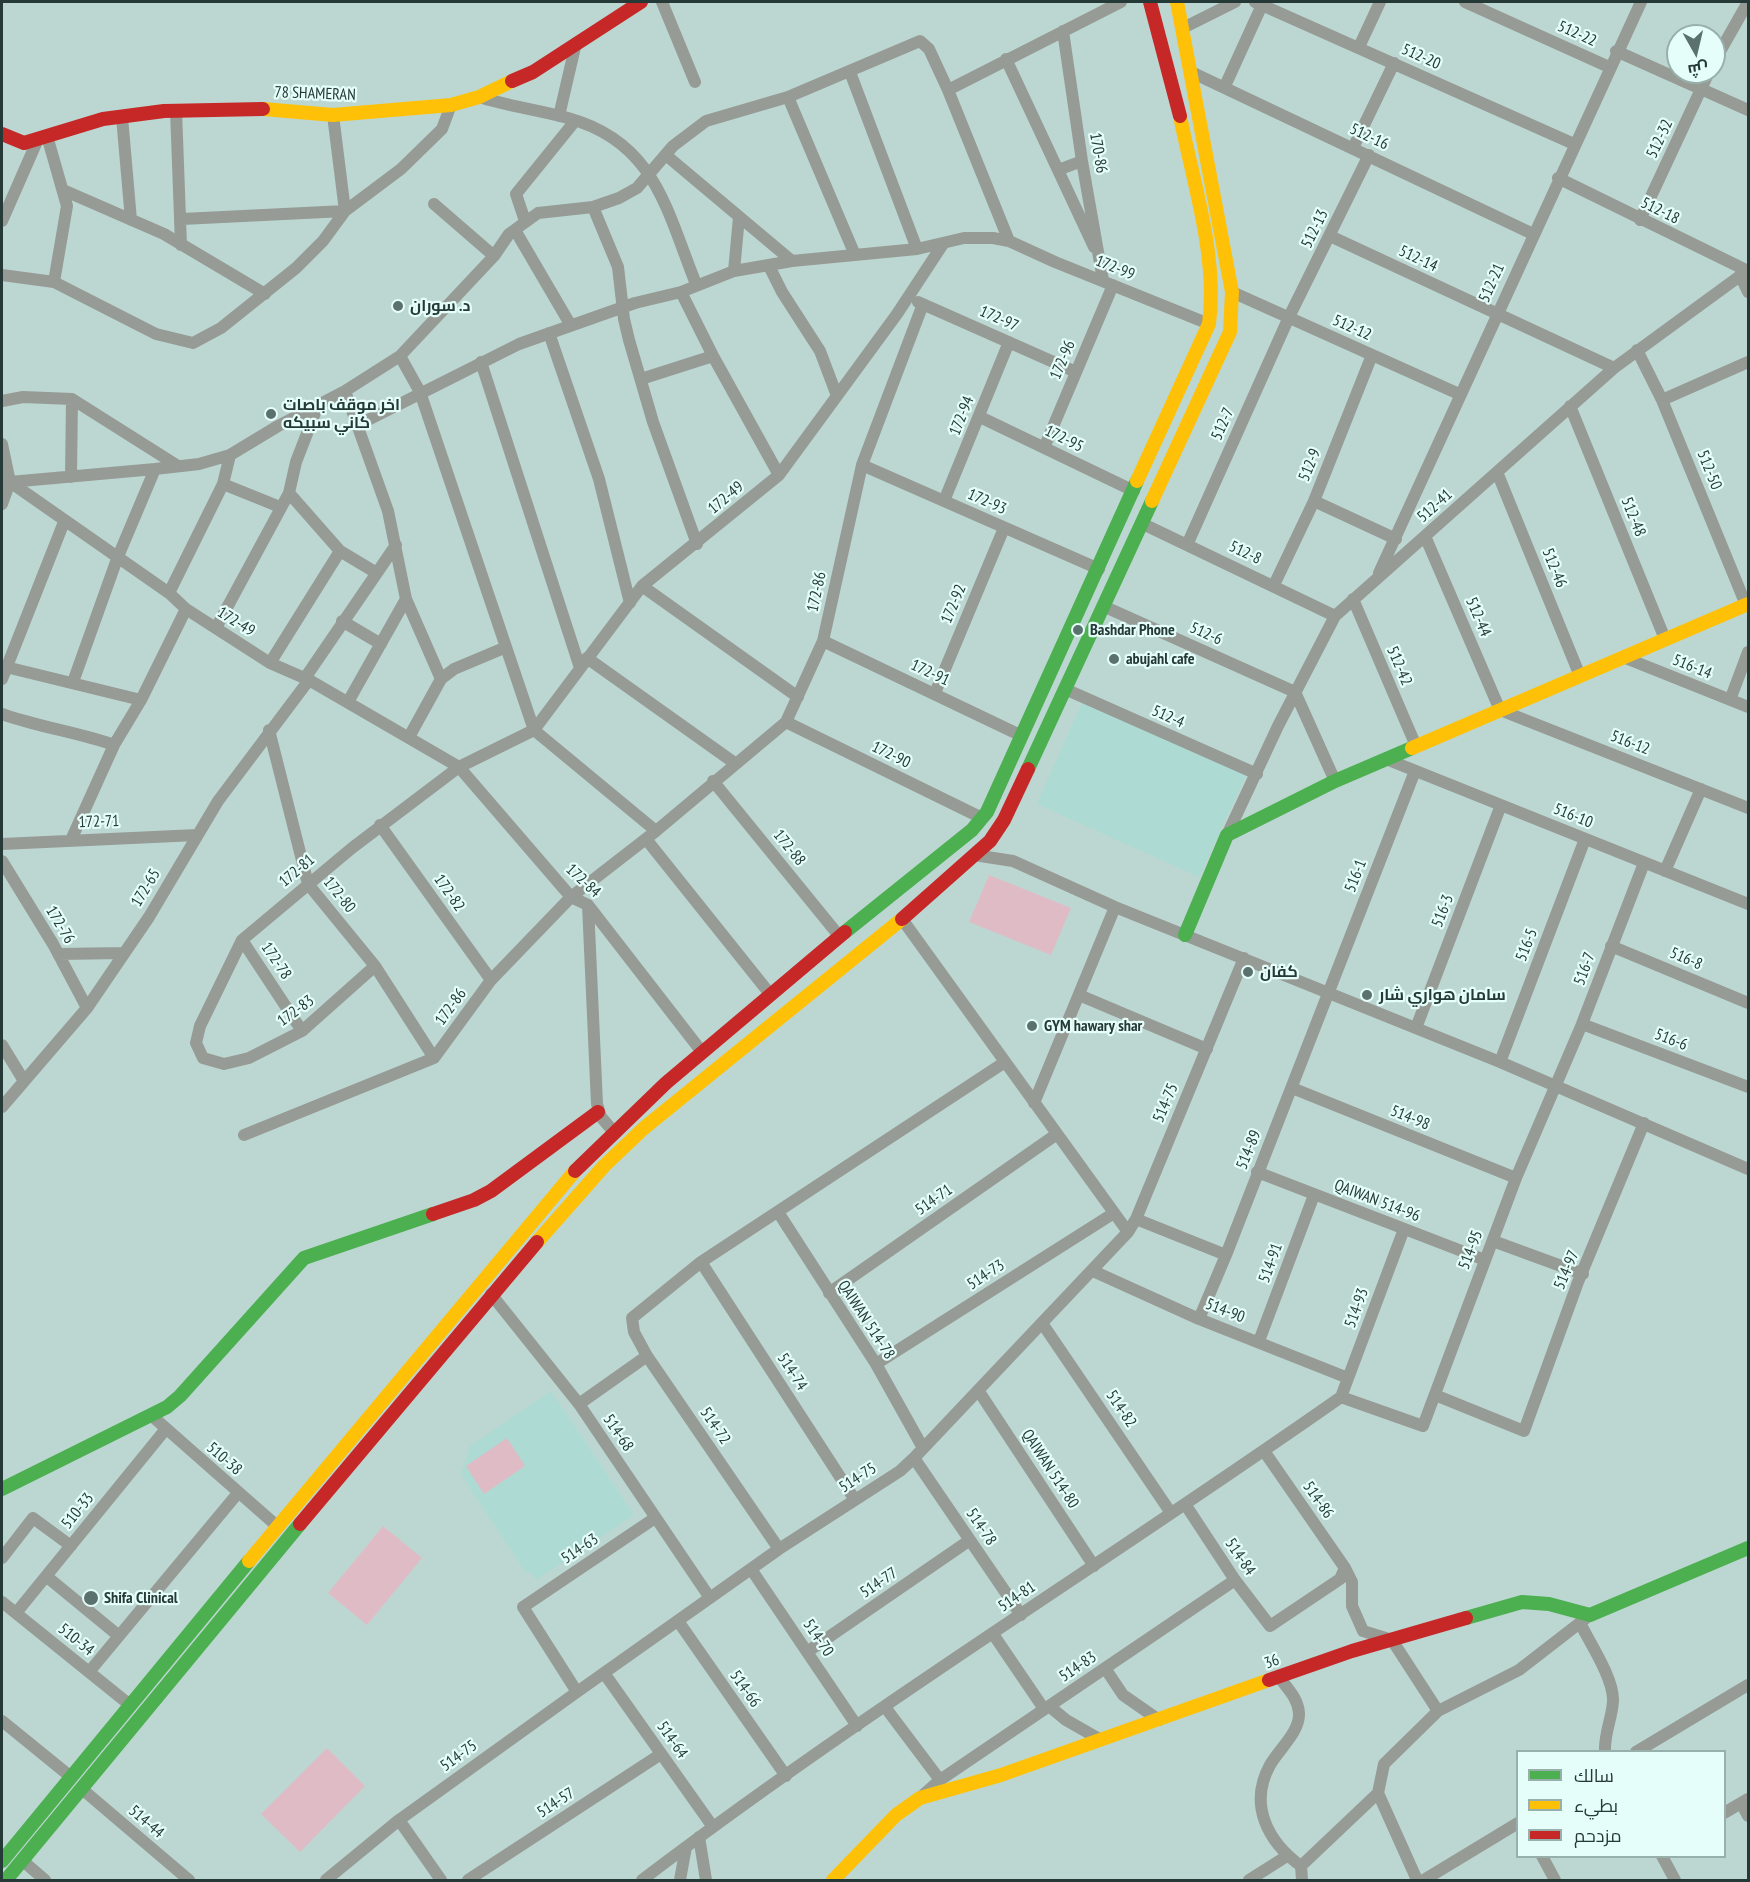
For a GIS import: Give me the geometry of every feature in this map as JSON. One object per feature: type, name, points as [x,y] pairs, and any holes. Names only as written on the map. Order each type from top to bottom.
[{"type":"main road","name":"78 SHAMERAN","points":[[2,136],[24,143],[103,119],[176,110],[249,108],[333,115],[451,105],[479,97],[533,72],[641,2]]},
{"type":"main road","points":[[2,1861],[277,1526],[572,1175],[614,1131],[702,1052],[972,830],[982,818],[1099,569],[1209,324],[1212,302],[1210,273],[1165,45],[1150,2]]},
{"type":"main road","points":[[6,1881],[491,1294],[623,1147],[902,919],[990,841],[1013,804],[1226,342],[1232,321],[1232,292],[1177,2]]},
{"type":"main road","points":[[1165,45],[1184,35]]},
{"type":"main road","points":[[1185,934],[1227,835],[1335,781],[1747,604]]},
{"type":"main road","points":[[844,934],[862,950]]},
{"type":"main road","points":[[821,953],[836,971]]},
{"type":"main road","points":[[2,1489],[152,1416],[180,1396],[304,1258],[474,1200],[491,1191],[598,1112]]},
{"type":"main road","points":[[1585,1619],[1749,1548]]},
{"type":"main road","name":"36","points":[[833,1881],[896,1815],[920,1798],[1001,1775],[1279,1677],[1392,1640],[1522,1602],[1549,1604],[1585,1619]]},
{"type":"street","points":[[662,2],[695,82]]},
{"type":"street","points":[[948,90],[1121,2]]},
{"type":"street","points":[[1184,35],[1235,2]]},
{"type":"street","points":[[1359,47],[1380,2]]},
{"type":"street","name":"512-22","points":[[1465,2],[1609,67]]},
{"type":"street","name":"512-21","points":[[1376,579],[1396,539],[1494,313],[1641,2]]},
{"type":"street","points":[[1726,41],[1748,2]]},
{"type":"street","points":[[1225,86],[1258,3]]},
{"type":"street","name":"512-20","points":[[1258,3],[1574,144]]},
{"type":"street","name":"170-86","points":[[1063,31],[1098,256],[1108,283]]},
{"type":"street","points":[[6,481],[155,469],[230,456],[278,426],[345,391],[400,356],[520,225],[538,213],[593,207],[619,198],[637,188],[667,156],[673,146],[706,121],[788,97],[920,41],[929,49],[948,90],[1009,241]]},
{"type":"street","points":[[559,116],[576,43]]},
{"type":"street","points":[[1616,51],[1749,110]]},
{"type":"street","points":[[1006,59],[1098,256]]},
{"type":"street","points":[[1353,148],[1394,63]]},
{"type":"street","points":[[850,72],[918,249]]},
{"type":"street","name":"512-16","points":[[1191,72],[1225,86],[1533,234]]},
{"type":"street","name":"512-32","points":[[1640,220],[1703,84]]},
{"type":"street","points":[[479,97],[575,121],[608,134],[632,150],[650,173],[696,284]]},
{"type":"street","points":[[788,97],[855,255]]},
{"type":"street","points":[[2,275],[54,282],[156,334],[193,342],[221,328],[265,294],[323,241],[345,211],[401,170],[442,129],[451,105]]},
{"type":"street","points":[[176,110],[182,219],[181,245]]},
{"type":"street","points":[[333,115],[345,211]]},
{"type":"street","points":[[122,117],[131,220]]},
{"type":"street","points":[[570,324],[520,225],[516,194],[575,121]]},
{"type":"street","points":[[42,138],[67,206],[54,282]]},
{"type":"street","points":[[2,221],[42,138]]},
{"type":"street","name":"512-13","points":[[1289,317],[1369,155]]},
{"type":"street","points":[[667,156],[792,261]]},
{"type":"street","points":[[1058,170],[1082,161]]},
{"type":"street","name":"512-18","points":[[1558,178],[1746,272]]},
{"type":"street","points":[[63,190],[181,245],[265,294]]},
{"type":"street","points":[[434,204],[494,256]]},
{"type":"street","points":[[593,207],[618,267],[623,309],[641,379],[697,544]]},
{"type":"street","points":[[182,219],[345,211]]},
{"type":"street","points":[[734,271],[739,217]]},
{"type":"street","name":"512-14","points":[[1330,236],[1614,368]]},
{"type":"street","name":"172-99","points":[[356,426],[481,362],[570,324],[623,309],[635,303],[681,292],[696,284],[734,271],[792,261],[918,249],[981,237],[1009,241],[1209,324]]},
{"type":"street","name":"172-49","points":[[500,745],[534,730],[642,586],[697,544],[779,475],[908,298],[943,244]]},
{"type":"street","points":[[769,266],[782,292],[820,351],[837,396]]},
{"type":"street","points":[[1746,272],[1749,292]]},
{"type":"street","name":"512-41","points":[[1227,835],[1295,692],[1335,616],[1614,368],[1746,272]]},
{"type":"street","name":"172-96","points":[[1044,448],[1076,372],[1108,283]]},
{"type":"street","points":[[681,292],[713,356],[779,475]]},
{"type":"street","name":"512-12","points":[[1232,292],[1459,394]]},
{"type":"street","name":"172-97","points":[[908,298],[1076,372]]},
{"type":"street","name":"172-86","points":[[434,1058],[491,980],[571,897],[651,835],[786,722],[823,641],[862,465],[923,304]]},
{"type":"street","name":"512-7","points":[[1187,545],[1289,317]]},
{"type":"street","points":[[549,333],[599,479],[630,603]]},
{"type":"street","name":"172-94","points":[[944,501],[1009,342]]},
{"type":"street","name":"512-50","points":[[1637,350],[1662,400],[1747,604]]},
{"type":"street","name":"512-9","points":[[1274,585],[1314,501],[1372,355]]},
{"type":"street","points":[[400,356],[420,392],[504,648],[534,730],[651,835],[770,994]]},
{"type":"street","points":[[641,379],[713,356]]},
{"type":"street","points":[[481,362],[584,663],[736,764]]},
{"type":"street","points":[[1662,400],[1748,365]]},
{"type":"street","points":[[345,391],[388,511],[406,599],[441,679]]},
{"type":"street","points":[[2,401],[23,397],[72,399],[178,466]]},
{"type":"street","points":[[71,477],[72,399]]},
{"type":"street","points":[[216,628],[279,507],[289,493],[296,462],[318,405]]},
{"type":"street","name":"512-48","points":[[1570,406],[1665,639]]},
{"type":"street","name":"172-95","points":[[980,417],[1134,491]]},
{"type":"street","points":[[2,444],[6,481],[2,504]]},
{"type":"street","points":[[169,593],[222,484],[230,456]]},
{"type":"street","name":"172-93","points":[[862,465],[1099,569]]},
{"type":"street","points":[[73,682],[117,559],[155,469]]},
{"type":"street","name":"512-46","points":[[1497,472],[1580,676]]},
{"type":"street","name":"172-49","points":[[6,481],[169,593],[186,609],[270,663],[307,679],[459,767]]},
{"type":"street","points":[[222,484],[279,507]]},
{"type":"street","points":[[289,493],[340,551],[375,572]]},
{"type":"street","points":[[1314,501],[1396,539]]},
{"type":"street","points":[[64,522],[4,673],[73,682],[141,700]]},
{"type":"street","name":"512-8","points":[[1141,524],[1274,585],[1335,616]]},
{"type":"street","name":"172-92","points":[[934,693],[1004,528]]},
{"type":"street","name":"512-44","points":[[1425,536],[1500,710]]},
{"type":"street","name":"172-65","points":[[2,1107],[87,1008],[124,953],[218,801],[307,679],[342,621],[396,545]]},
{"type":"street","points":[[270,663],[340,551]]},
{"type":"street","points":[[642,586],[798,697]]},
{"type":"street","points":[[348,702],[406,599]]},
{"type":"street","name":"512-42","points":[[1353,599],[1416,747]]},
{"type":"street","name":"512-6","points":[[1103,606],[1295,692]]},
{"type":"street","points":[[70,840],[114,745],[141,700],[186,609]]},
{"type":"street","points":[[342,621],[381,644]]},
{"type":"street","name":"172-91","points":[[823,641],[1022,736]]},
{"type":"street","points":[[408,737],[441,679],[454,669],[504,648]]},
{"type":"street","points":[[1730,700],[1749,652]]},
{"type":"street","name":"516-14","points":[[1623,657],[1749,707]]},
{"type":"street","name":"512-4","points":[[1065,689],[1257,774]]},
{"type":"street","points":[[1295,692],[1335,781]]},
{"type":"street","name":"516-12","points":[[1500,710],[1749,808]]},
{"type":"street","points":[[2,714],[36,726],[95,738],[114,745]]},
{"type":"street","name":"172-90","points":[[786,722],[982,818]]},
{"type":"street","name":"172-80","points":[[269,730],[308,884],[375,966],[434,1058]]},
{"type":"street","name":"172-81","points":[[224,1064],[203,1058],[196,1043],[200,1026],[242,940],[380,825],[459,767],[500,745]]},
{"type":"street","name":"516-10","points":[[1386,759],[1749,904]]},
{"type":"street","name":"172-84","points":[[459,767],[571,897],[588,905],[702,1052]]},
{"type":"street","name":"516-1","points":[[1328,992],[1415,771]]},
{"type":"street","name":"172-88","points":[[713,781],[844,934]]},
{"type":"street","points":[[1665,871],[1701,789]]},
{"type":"street","name":"516-3","points":[[1416,1028],[1501,805]]},
{"type":"street","name":"172-82","points":[[380,825],[491,980]]},
{"type":"street","name":"172-71","points":[[2,844],[197,835]]},
{"type":"street","name":"516-5","points":[[1500,1062],[1585,839]]},
{"type":"street","points":[[990,841],[1013,861]]},
{"type":"street","points":[[974,855],[1013,861],[1115,907],[1500,1062],[1749,1169]]},
{"type":"street","name":"172-76","points":[[2,861],[58,954],[87,1008]]},
{"type":"street","name":"516-7","points":[[1555,1087],[1582,1024],[1644,862]]},
{"type":"street","points":[[588,905],[598,1112],[614,1131]]},
{"type":"street","points":[[1034,1103],[1115,907]]},
{"type":"street","points":[[902,919],[1128,1232]]},
{"type":"street","name":"172-78","points":[[242,940],[302,1031]]},
{"type":"street","name":"516-8","points":[[1611,946],[1749,1004]]},
{"type":"street","points":[[58,954],[124,953]]},
{"type":"street","name":"514-75","points":[[333,1878],[399,1820],[779,1549],[900,1471],[914,1458],[1128,1232],[1136,1219],[1244,958]]},
{"type":"street","name":"172-83","points":[[224,1064],[249,1058],[302,1031],[375,966]]},
{"type":"street","name":"514-89","points":[[1198,1318],[1226,1256],[1328,992]]},
{"type":"street","points":[[1079,995],[1207,1049]]},
{"type":"street","name":"516-6","points":[[1582,1024],[1749,1087]]},
{"type":"street","points":[[2,1045],[24,1082]]},
{"type":"street","points":[[244,1135],[434,1058]]},
{"type":"street","points":[[701,1262],[1005,1062]]},
{"type":"street","name":"514-95","points":[[1341,1397],[1423,1426],[1516,1178],[1555,1087]]},
{"type":"street","name":"514-98","points":[[1292,1088],[1516,1178]]},
{"type":"street","name":"514-97","points":[[1435,1395],[1524,1431],[1583,1274],[1644,1123]]},
{"type":"street","name":"514-71","points":[[829,1293],[1057,1134]]},
{"type":"street","name":"QAIWAN 514-96","points":[[1257,1172],[1485,1260]]},
{"type":"street","name":"514-91","points":[[1259,1341],[1314,1195]]},
{"type":"street","name":"QAIWAN 514-78","points":[[778,1212],[876,1364],[923,1448]]},
{"type":"street","name":"514-73","points":[[876,1364],[1114,1213]]},
{"type":"street","points":[[1136,1219],[1226,1256]]},
{"type":"street","name":"514-93","points":[[1341,1397],[1404,1229]]},
{"type":"street","points":[[1492,1241],[1583,1274]]},
{"type":"street","name":"514-72","points":[[701,1262],[632,1318],[634,1332],[646,1356],[779,1549]]},
{"type":"street","name":"514-74","points":[[701,1262],[855,1500]]},
{"type":"street","name":"514-90","points":[[1093,1271],[1198,1318],[1348,1378]]},
{"type":"street","name":"514-68","points":[[491,1294],[579,1404],[710,1598]]},
{"type":"street","name":"514-82","points":[[1042,1323],[1171,1514]]},
{"type":"street","points":[[579,1404],[646,1356]]},
{"type":"street","name":"QAIWAN 514-80","points":[[978,1390],[1094,1566]]},
{"type":"street","name":"514-81","points":[[642,1881],[712,1827],[857,1726],[1341,1397]]},
{"type":"street","name":"510-38","points":[[152,1416],[165,1430],[277,1526]]},
{"type":"street","name":"510-33","points":[[16,1613],[165,1430]]},
{"type":"street","name":"514-86","points":[[1264,1451],[1346,1568]]},
{"type":"street","name":"514-78","points":[[914,1458],[1021,1615]]},
{"type":"street","points":[[89,1672],[238,1493]]},
{"type":"street","name":"514-84","points":[[1185,1504],[1235,1580],[1270,1626],[1340,1579],[1346,1568]]},
{"type":"street","points":[[2,1558],[33,1518],[71,1546]]},
{"type":"street","name":"514-63","points":[[577,1692],[523,1607],[655,1518]]},
{"type":"street","name":"514-77","points":[[807,1652],[970,1540]]},
{"type":"street","points":[[1346,1568],[1352,1582],[1352,1606],[1363,1631],[1392,1640],[1438,1711]]},
{"type":"street","name":"514-70","points":[[751,1569],[857,1726]]},
{"type":"street","points":[[46,1576],[119,1636]]},
{"type":"street","name":"514-83","points":[[920,1798],[940,1780],[1235,1580]]},
{"type":"street","name":"510-34","points":[[2,1602],[130,1705]]},
{"type":"street","points":[[1301,1866],[1378,1793],[1384,1764],[1438,1711],[1519,1670],[1585,1619],[1612,1686],[1613,1701],[1604,1736],[1605,1750]]},
{"type":"street","name":"514-66","points":[[678,1621],[786,1776]]},
{"type":"street","points":[[993,1634],[1047,1708],[1101,1740]]},
{"type":"street","points":[[1105,1668],[1123,1695],[1159,1720]]},
{"type":"street","name":"514-64","points":[[604,1673],[712,1827]]},
{"type":"street","points":[[1279,1677],[1296,1699],[1299,1714],[1296,1727],[1269,1766],[1262,1786],[1262,1812],[1269,1836],[1287,1856],[1301,1866]]},
{"type":"street","points":[[1639,1750],[1749,1685]]},
{"type":"street","points":[[885,1707],[940,1780]]},
{"type":"street","points":[[2,1722],[71,1777]]},
{"type":"street","name":"514-57","points":[[468,1881],[661,1754]]},
{"type":"street","name":"514-44","points":[[82,1789],[189,1881]]},
{"type":"street","points":[[1378,1793],[1416,1881]]},
{"type":"street","points":[[1726,1812],[1745,1801],[1749,1816]]},
{"type":"street","points":[[399,1820],[441,1881]]},
{"type":"street","points":[[1424,1881],[1516,1824]]},
{"type":"street","points":[[699,1837],[706,1881]]},
{"type":"street","points":[[680,1881],[686,1847]]},
{"type":"street","points":[[1249,1881],[1287,1856]]},
{"type":"street","points":[[1543,1858],[1555,1881]]},
{"type":"street","points":[[1663,1858],[1675,1881]]},
{"type":"street","points":[[22,1861],[45,1881]]},
{"type":"street","points":[[1301,1866],[1302,1881]]},
{"type":"shaded area","points":[[1084,698],[1246,775],[1199,877],[1037,804]]},
{"type":"shaded area","points":[[989,875],[1071,908],[1051,955],[969,922]]},
{"type":"shaded area","points":[[551,1391],[634,1515],[536,1580],[531,1572],[527,1574],[461,1475],[470,1446]]},
{"type":"shaded area","points":[[507,1438],[525,1466],[484,1494],[466,1466]]},
{"type":"shaded area","points":[[383,1526],[422,1558],[367,1625],[328,1593]]},
{"type":"shaded area","points":[[327,1748],[365,1786],[300,1852],[261,1814]]},
{"type":"traffic: fast","points":[[845,932],[972,830],[987,812],[1137,481]]},
{"type":"traffic: fast","points":[[1028,769],[1152,501]]},
{"type":"traffic: fast","points":[[1185,935],[1227,835],[1335,781],[1412,748]]},
{"type":"traffic: fast","points":[[2,1489],[167,1407],[180,1396],[304,1258],[433,1214]]},
{"type":"traffic: fast","points":[[6,1880],[300,1524]]},
{"type":"traffic: fast","points":[[1466,1618],[1522,1602],[1549,1604],[1590,1615],[1748,1548]]},
{"type":"traffic: fast","points":[[2,1861],[249,1561]]},
{"type":"traffic: slow","points":[[1152,501],[1230,332],[1232,292],[1177,2]]},
{"type":"traffic: slow","points":[[263,109],[333,115],[451,105],[479,97],[512,81]]},
{"type":"traffic: slow","points":[[1137,481],[1209,324],[1211,299],[1207,246],[1180,116]]},
{"type":"traffic: slow","points":[[1412,748],[1748,604]]},
{"type":"traffic: slow","points":[[537,1242],[604,1166],[644,1128],[902,919]]},
{"type":"traffic: slow","points":[[249,1561],[575,1171]]},
{"type":"traffic: slow","points":[[833,1880],[896,1815],[920,1798],[1001,1775],[1269,1680]]},
{"type":"traffic: jam","points":[[512,81],[533,72],[641,2]]},
{"type":"traffic: jam","points":[[1150,2],[1180,116]]},
{"type":"traffic: jam","points":[[2,134],[24,143],[103,119],[164,111],[263,109]]},
{"type":"traffic: jam","points":[[902,919],[990,841],[1004,820],[1028,769]]},
{"type":"traffic: jam","points":[[575,1171],[666,1083],[845,932]]},
{"type":"traffic: jam","points":[[433,1214],[474,1200],[491,1191],[598,1112]]},
{"type":"traffic: jam","points":[[300,1524],[537,1242]]},
{"type":"traffic: jam","points":[[1269,1680],[1352,1651],[1466,1618]]},
{"type":"place","name":"د. سوران","points":[[398,306]]},
{"type":"place","name":"اخر موقف باصات كاني سبيكه","points":[[271,414]]},
{"type":"place","name":"Bashdar Phone","points":[[1078,630]]},
{"type":"place","name":"abujahl cafe","points":[[1114,659]]},
{"type":"place","name":"كفان","points":[[1248,972]]},
{"type":"place","name":"سامان هواري شار","points":[[1367,995]]},
{"type":"place","name":"GYM hawary shar","points":[[1032,1026]]},
{"type":"place","name":"Shifa Clinical","points":[[91,1598]]}]
